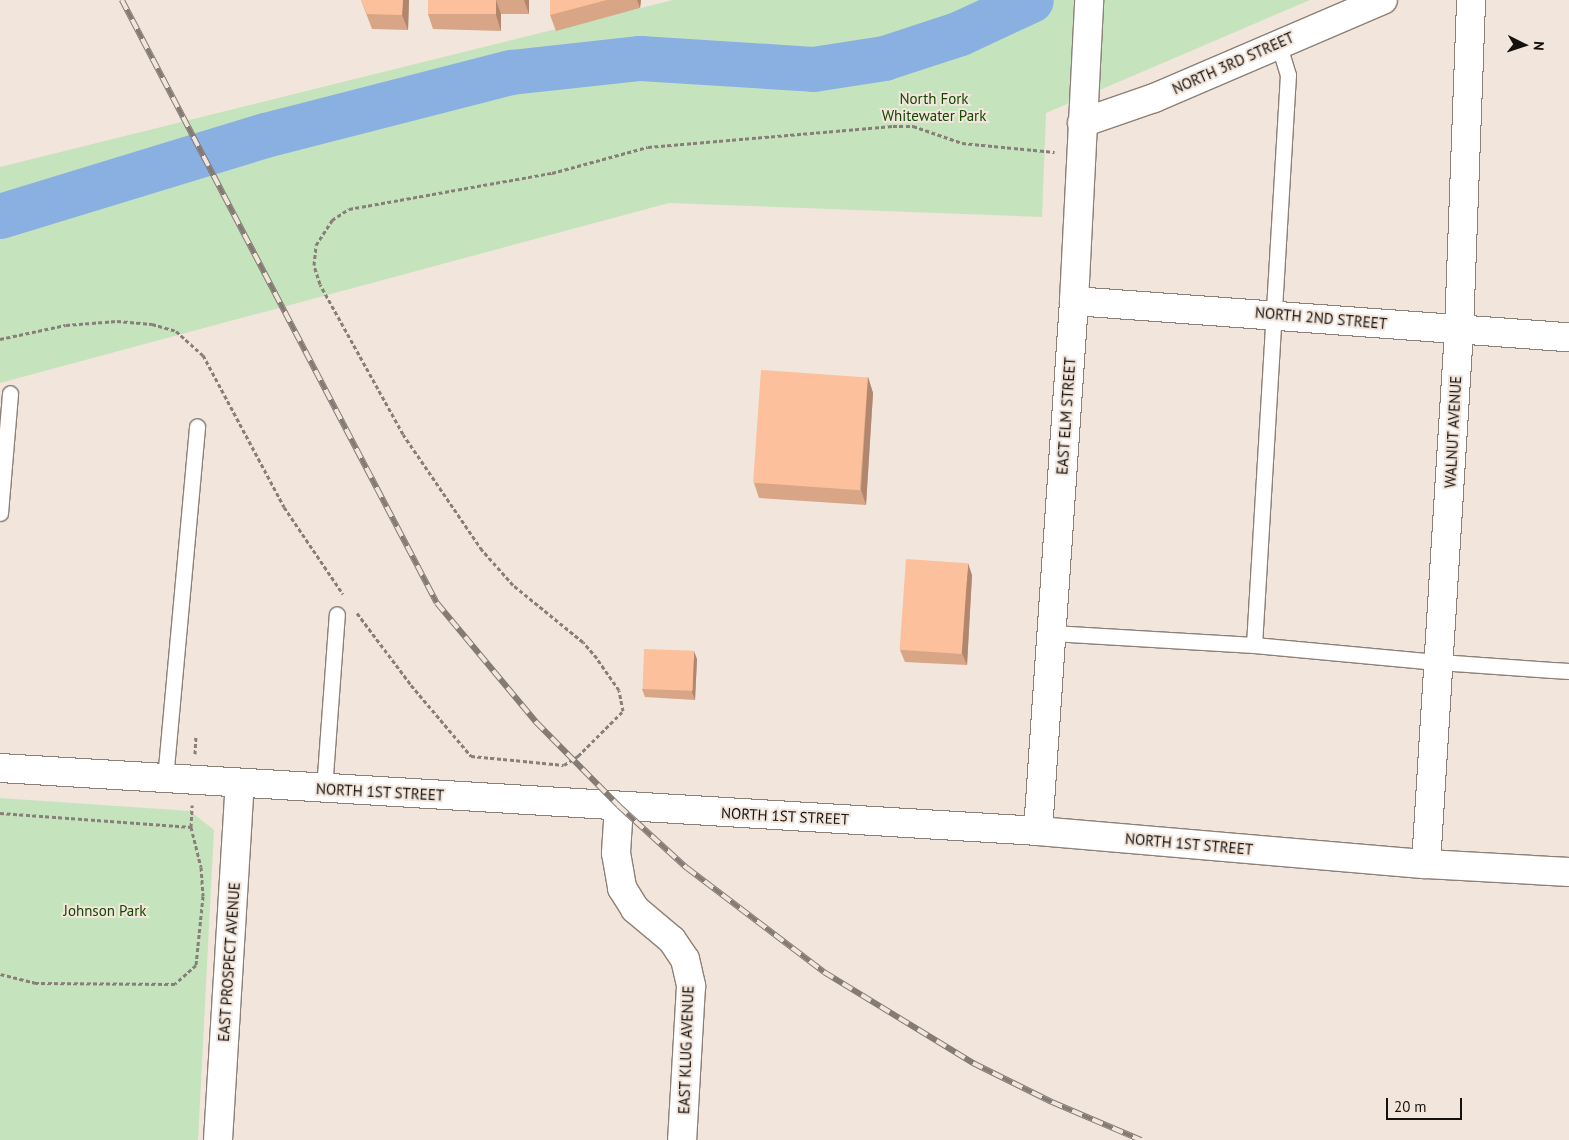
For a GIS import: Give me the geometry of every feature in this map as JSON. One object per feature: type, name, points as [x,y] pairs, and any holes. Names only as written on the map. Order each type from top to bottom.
[{"type":"street","name":"NORTH 3RD STREET","points":[[1082,123],[1154,98],[1278,43],[1383,0]]},
{"type":"street","name":"WALNUT AVENUE","points":[[1426,864],[1459,330],[1471,0]]},
{"type":"street","name":"EAST ELM STREET","points":[[1038,831],[1074,301],[1089,3]]},
{"type":"street","name":"NORTH 2ND STREET","points":[[1074,301],[1272,313],[1459,330],[1569,337]]},
{"type":"street","name":"NORTH 1ST STREET","points":[[0,768],[1038,831],[1426,864],[1569,872]]},
{"type":"street","name":"EAST PROSPECT AVENUE","points":[[218,1140],[240,784]]},
{"type":"street","name":"EAST KLUG AVENUE","points":[[619,806],[616,853],[622,888],[636,909],[672,940],[685,959],[691,986],[682,1140]]},
{"type":"lane","points":[[1254,645],[1272,313],[1288,75],[1278,43]]},
{"type":"lane","points":[[0,513],[10,393]]},
{"type":"lane","points":[[165,779],[197,426]]},
{"type":"lane","points":[[324,789],[337,614]]},
{"type":"lane","points":[[1052,633],[1254,645],[1439,662],[1569,671]]},
{"type":"path","points":[[352,606],[411,685],[471,756],[564,765],[578,756],[623,711],[619,690],[597,658],[583,642],[513,585],[482,550],[403,434],[320,284],[314,265],[316,245],[324,230],[338,216],[349,209],[552,173],[648,147],[893,126],[913,126],[962,143],[1080,154]]},
{"type":"path","points":[[0,339],[66,325],[117,321],[152,324],[176,331],[203,355],[284,507],[346,598]]},
{"type":"path","points":[[0,813],[191,827],[201,867],[203,896],[196,965],[175,984],[36,983],[0,974]]},
{"type":"green space","name":"North Fork Whitewater Park","points":[[673,0],[1310,0],[1046,113],[1042,217],[669,203],[0,383],[0,167]]},
{"type":"green space","name":"Johnson Park","points":[[0,798],[190,811],[214,830],[198,1140],[0,1140]]},
{"type":"building","points":[[361,0],[403,0],[402,15],[367,14]]},
{"type":"building","points":[[428,0],[496,0],[496,14],[428,14]]},
{"type":"building","points":[[550,0],[607,0],[550,15]]},
{"type":"building","points":[[761,370],[868,377],[860,490],[753,483]]},
{"type":"building","points":[[906,559],[968,563],[962,654],[900,650]]},
{"type":"building","points":[[644,649],[694,651],[693,691],[643,689]]},
{"type":"waterway","points":[[0,216],[265,135],[511,72],[640,58],[813,69],[884,58],[960,33],[1031,0]]},
{"type":"railway","points":[[122,0],[437,603],[536,722],[619,806],[687,868],[824,972],[973,1063],[1052,1102],[1141,1140]]}]
